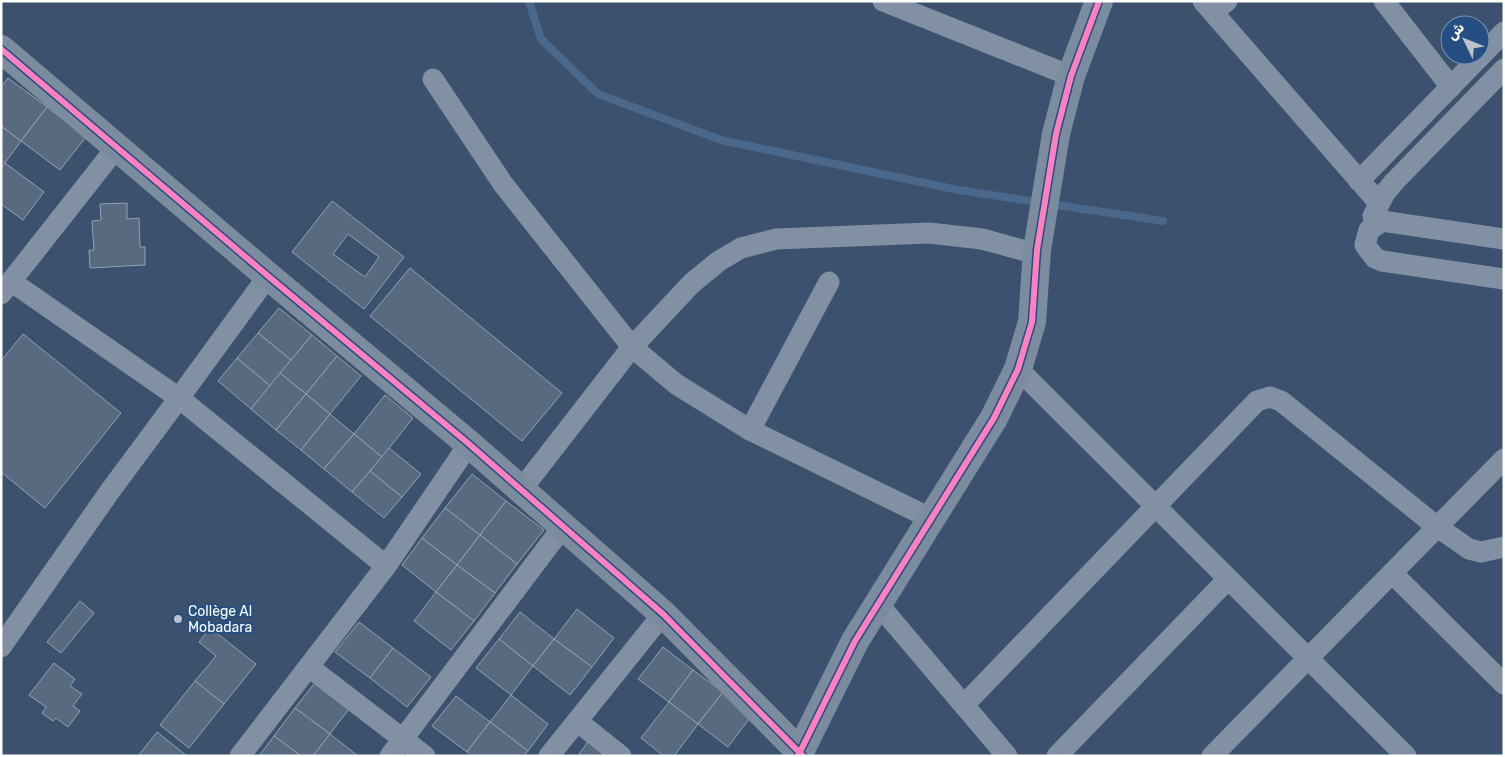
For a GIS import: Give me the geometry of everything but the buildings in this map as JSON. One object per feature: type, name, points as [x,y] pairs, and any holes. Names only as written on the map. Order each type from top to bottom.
[{"type":"street","points":[[883,1],[1071,76]]},
{"type":"street","points":[[1,50],[469,444],[562,528],[663,614],[800,754],[855,642],[994,418],[1018,369],[1032,322],[1037,252],[1049,164],[1071,76],[1099,1]]},
{"type":"street","points":[[1384,1],[1451,88]]},
{"type":"street","points":[[1214,5],[1379,203]]},
{"type":"street","points":[[1359,180],[1504,32]]},
{"type":"street","points":[[1500,77],[1394,182],[1379,203],[1368,230],[1365,245],[1375,258],[1504,279]]},
{"type":"street","points":[[433,78],[503,184],[632,347],[676,384],[750,430],[932,519]]},
{"type":"street","points":[[116,148],[6,288],[179,398],[386,566]]},
{"type":"street","points":[[1368,230],[1374,224],[1390,222],[1504,239]]},
{"type":"street","points":[[521,490],[632,347],[692,283],[719,261],[742,248],[776,239],[929,233],[982,239],[1037,252]]},
{"type":"street","points":[[1,646],[110,491],[268,276]]},
{"type":"street","points":[[750,430],[829,282]]},
{"type":"street","points":[[1018,369],[1406,756]]},
{"type":"street","points":[[964,705],[1154,505],[1257,400],[1270,397],[1281,400],[1436,526],[1469,549],[1481,552],[1504,547]]},
{"type":"street","points":[[240,756],[386,566],[469,444]]},
{"type":"street","points":[[1212,756],[1309,659],[1436,526],[1504,459]]},
{"type":"street","points":[[396,748],[562,528]]},
{"type":"street","points":[[1392,573],[1504,684]]},
{"type":"street","points":[[1057,756],[1228,579]]},
{"type":"street","points":[[878,604],[1007,756]]},
{"type":"street","points":[[549,756],[663,614]]},
{"type":"street","points":[[309,668],[396,748],[425,756]]},
{"type":"street","points":[[577,721],[621,756]]},
{"type":"waterway","points":[[529,1],[541,39],[598,94],[721,140],[958,190],[1163,221]]},
{"type":"cycle path","points":[[798,756],[855,641],[994,418],[1018,369],[1032,322],[1037,250],[1056,134],[1071,76],[1099,1]]},
{"type":"cycle path","points":[[1,49],[469,444],[663,614],[803,756]]},
{"type":"place","name":"Collège Al Mobadara","points":[[178,619]]}]
